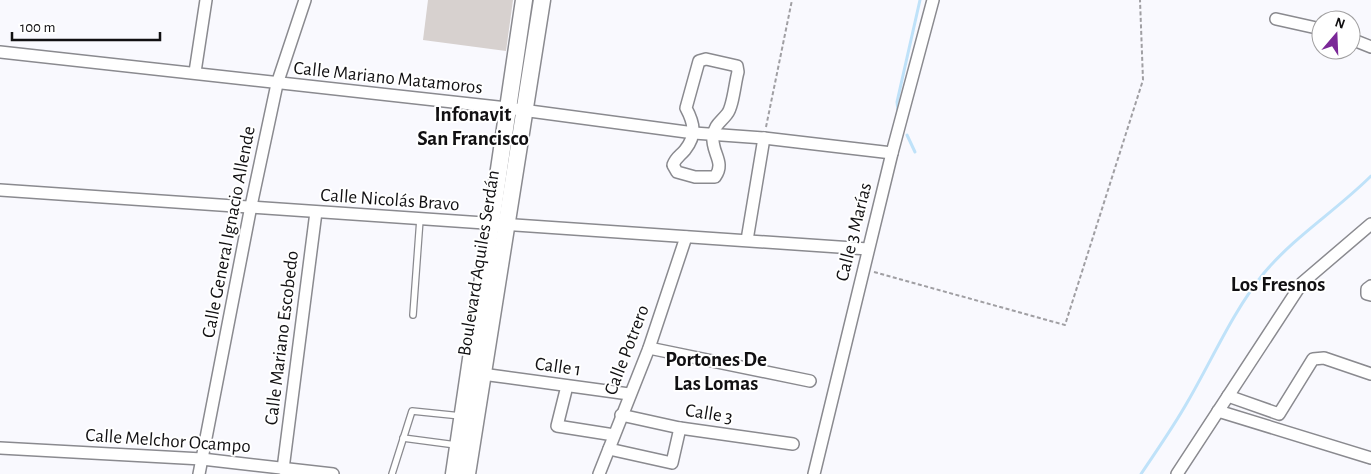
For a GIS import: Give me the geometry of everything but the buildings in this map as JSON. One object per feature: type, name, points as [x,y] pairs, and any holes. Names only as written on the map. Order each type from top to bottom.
[{"type":"street","points":[[195,72],[206,0]]},
{"type":"street","name":"Calle General Ignacio Allende","points":[[199,474],[251,206],[278,84],[305,0]]},
{"type":"street","name":"Boulevard Aquiles Serdán","points":[[454,474],[462,416],[498,224],[515,109],[524,0]]},
{"type":"street","name":"Boulevard Aquiles Serdán","points":[[515,109],[542,0]]},
{"type":"street","name":"Calle 3 Marías","points":[[814,474],[892,153],[934,0]]},
{"type":"street","points":[[1276,19],[1311,27]]},
{"type":"street","name":"Calle Mariano Matamoros","points":[[0,52],[195,72],[278,84],[515,109],[694,133],[764,138],[892,153]]},
{"type":"street","points":[[706,59],[728,62],[737,66],[738,72],[728,114],[716,124],[714,134],[712,148],[720,163],[719,172],[715,177],[696,177],[677,172],[673,165],[675,158],[685,150],[694,133],[693,122],[686,108],[699,62],[706,59]]},
{"type":"street","points":[[748,240],[764,138]]},
{"type":"street","name":"Calle Nicolás Bravo","points":[[0,190],[868,249]]},
{"type":"street","name":"Calle Mariano Escobedo","points":[[283,469],[316,212]]},
{"type":"street","name":"Boulevard Aquiles Serdán","points":[[466,474],[482,374],[498,224]]},
{"type":"street","points":[[1177,474],[1302,283],[1371,224]]},
{"type":"street","name":"Calle Potrero","points":[[599,474],[629,394],[649,348],[686,237]]},
{"type":"street","points":[[1371,286],[1367,289],[1367,294],[1371,295]]},
{"type":"street","points":[[649,348],[810,381]]},
{"type":"street","points":[[1274,428],[1279,414],[1313,359],[1324,358],[1371,374]]},
{"type":"street","name":"Calle 1","points":[[482,374],[629,394]]},
{"type":"street","points":[[567,386],[557,426],[614,434]]},
{"type":"street","points":[[1228,396],[1279,414]]},
{"type":"street","points":[[1218,412],[1371,458]]},
{"type":"street","name":"Calle 3","points":[[621,415],[680,428],[793,444]]},
{"type":"street","points":[[609,449],[672,463],[680,428]]},
{"type":"street","name":"Calle Melchor Ocampo","points":[[0,448],[202,458],[333,474]]},
{"type":"lane","points":[[413,315],[420,220]]},
{"type":"lane","points":[[392,474],[412,411],[462,416]]},
{"type":"lane","points":[[403,438],[458,445]]},
{"type":"path","points":[[764,138],[792,0]]},
{"type":"path","points":[[863,269],[1065,325],[1143,80],[1140,0]]},
{"type":"waterway","points":[[898,111],[897,102],[920,0]]},
{"type":"waterway","points":[[907,135],[915,152]]},
{"type":"waterway","points":[[1141,474],[1183,410],[1224,335],[1264,273],[1289,247],[1371,176]]},
{"type":"district","name":"Infonavit San Francisco","points":[[473,126]]},
{"type":"district","name":"Los Fresnos","points":[[1278,284]]},
{"type":"district","name":"Portones De Las Lomas","points":[[716,371]]}]
